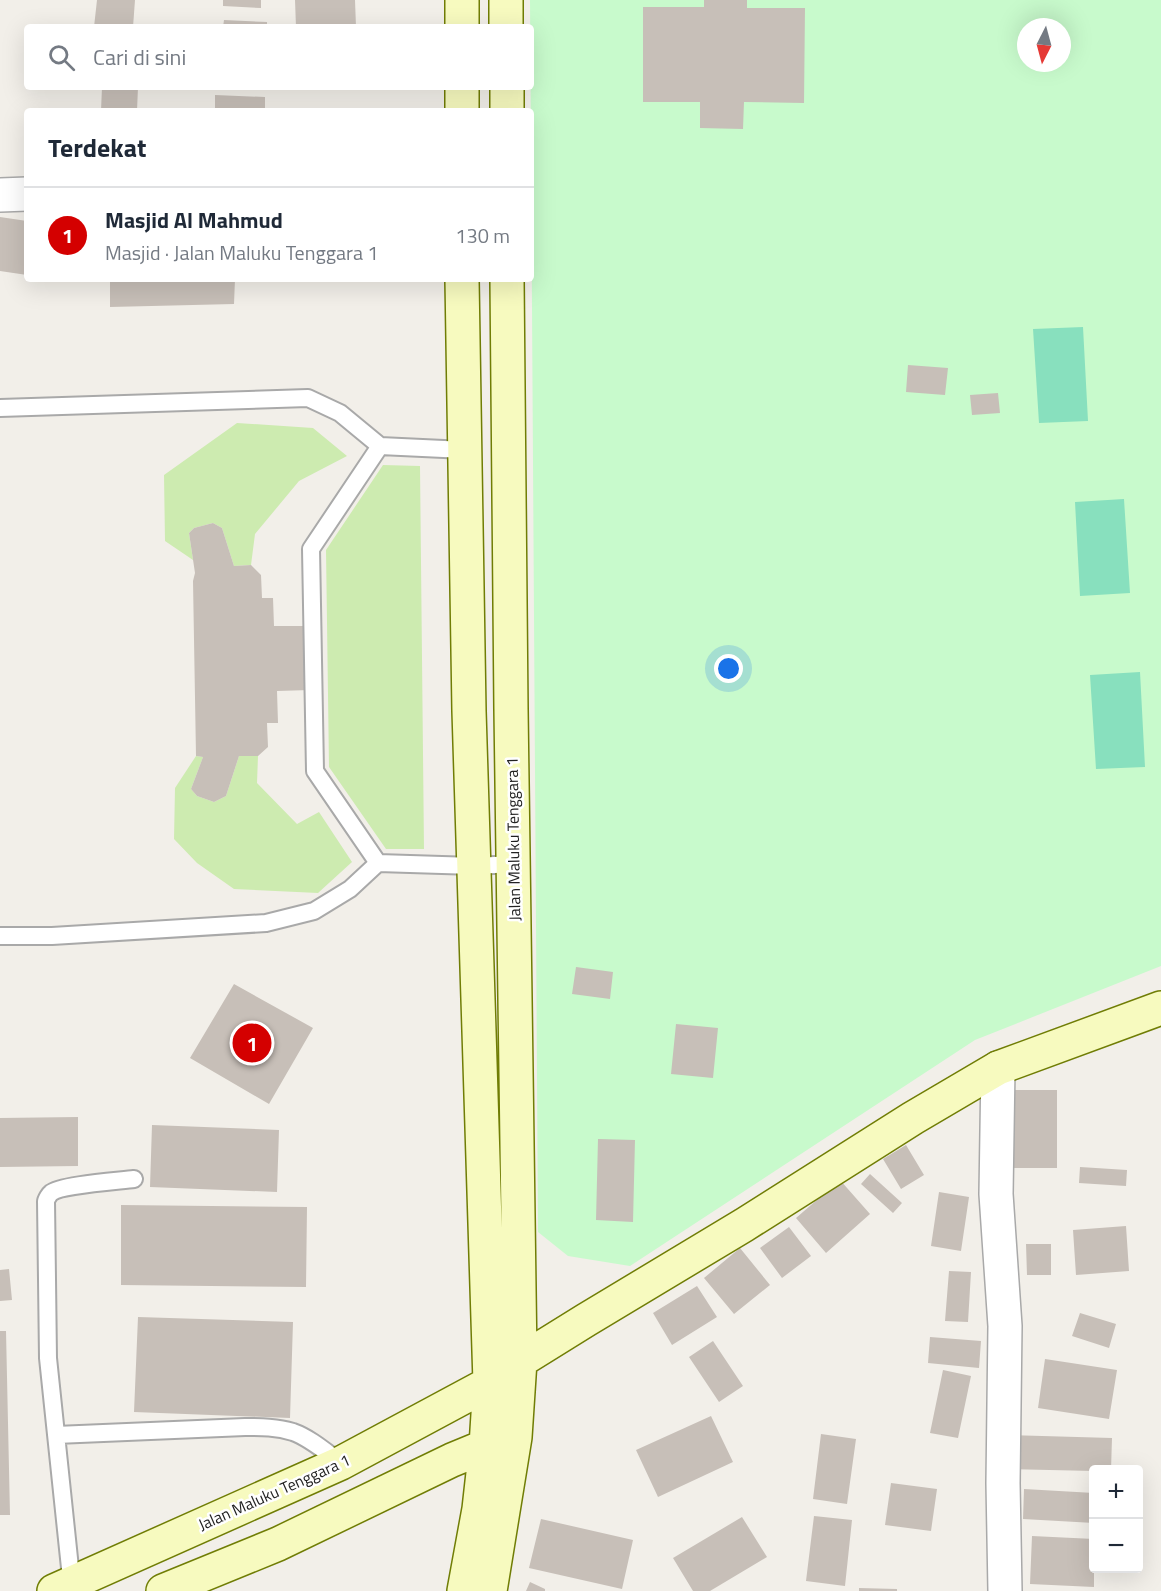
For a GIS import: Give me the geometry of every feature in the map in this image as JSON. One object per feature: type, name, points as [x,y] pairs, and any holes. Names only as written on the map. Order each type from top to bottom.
[{"type":"main road","points":[[462,0],[462,24]]},
{"type":"main road","points":[[506,0],[506,24]]},
{"type":"main road","points":[[462,90],[462,108]]},
{"type":"main road","points":[[507,90],[507,108]]},
{"type":"main road","points":[[462,282],[469,711],[490,1383],[501,1442],[490,1591]]},
{"type":"main road","name":"Jalan Maluku Tenggara 1","points":[[66,1588],[341,1463],[490,1383],[520,1361],[507,282]]},
{"type":"main road","points":[[464,1591],[479,1509],[501,1442],[520,1361],[998,1068],[1161,1008]]},
{"type":"main road","points":[[163,1591],[278,1544],[452,1460],[501,1442]]},
{"type":"street","points":[[0,195],[24,194]]},
{"type":"street","points":[[998,1068],[996,1194],[1005,1326],[1003,1483],[1005,1591]]},
{"type":"lane","points":[[0,408],[309,398],[340,413],[380,446],[465,450]]},
{"type":"lane","points":[[378,863],[315,771],[311,549],[380,446]]},
{"type":"lane","points":[[0,936],[52,936],[266,923],[314,911],[350,890],[378,863],[474,866],[514,864]]},
{"type":"lane","points":[[66,1588],[56,1435],[48,1358],[46,1201],[51,1193],[57,1190],[93,1183],[134,1179]]},
{"type":"lane","points":[[56,1435],[270,1427],[294,1432],[341,1463]]},
{"type":"green space","points":[[530,0],[1161,0],[1161,966],[975,1040],[630,1266],[568,1256],[538,1232],[532,282],[534,282],[534,108],[531,108],[531,90],[534,90],[534,24],[530,24]]},
{"type":"green space","points":[[1083,327],[1088,421],[1039,423],[1033,329]]},
{"type":"green space","points":[[237,423],[313,428],[347,456],[299,481],[255,534],[251,565],[234,566],[222,528],[213,523],[194,528],[189,533],[193,560],[165,541],[164,475]]},
{"type":"green space","points":[[383,465],[420,466],[424,849],[386,849],[329,767],[326,550]]},
{"type":"green space","points":[[1124,499],[1130,593],[1080,596],[1075,502]]},
{"type":"green space","points":[[1140,672],[1145,767],[1096,769],[1090,675]]},
{"type":"green space","points":[[196,756],[203,757],[191,789],[197,796],[214,802],[226,796],[239,756],[258,756],[257,783],[297,824],[319,812],[352,862],[318,893],[234,889],[197,863],[174,839],[175,788]]},
{"type":"building","points":[[97,0],[135,0],[133,24],[94,24]]},
{"type":"building","points":[[223,0],[261,0],[261,8],[223,6]]},
{"type":"building","points":[[295,0],[355,0],[356,24],[296,24]]},
{"type":"building","points":[[704,0],[747,0],[747,8],[805,8],[804,103],[744,102],[743,129],[700,128],[700,102],[643,102],[643,7],[704,7]]},
{"type":"building","points":[[224,20],[267,22],[267,24],[223,24]]},
{"type":"building","points":[[102,90],[138,90],[137,108],[101,108]]},
{"type":"building","points":[[215,95],[265,97],[265,108],[215,108]]},
{"type":"building","points":[[0,217],[24,221],[24,275],[0,271]]},
{"type":"building","points":[[110,282],[235,282],[234,304],[110,307]]},
{"type":"building","points":[[908,365],[948,368],[945,395],[906,392]]},
{"type":"building","points":[[998,393],[1000,413],[972,415],[970,395]]},
{"type":"building","points":[[213,523],[222,528],[234,566],[251,565],[261,575],[262,598],[273,598],[274,626],[307,626],[310,690],[277,691],[278,723],[267,723],[268,747],[258,756],[239,756],[226,796],[214,802],[197,796],[191,789],[203,757],[196,756],[193,581],[195,573],[189,533],[194,528]]},
{"type":"building","points":[[576,967],[613,972],[610,999],[572,994]]},
{"type":"building","points":[[234,984],[313,1028],[269,1104],[190,1058]]},
{"type":"building","points":[[676,1024],[718,1028],[713,1078],[671,1074]]},
{"type":"building","points":[[1010,1090],[1057,1090],[1057,1168],[1010,1168]]},
{"type":"building","points":[[78,1117],[78,1166],[0,1167],[0,1118]]},
{"type":"building","points":[[152,1125],[279,1130],[277,1192],[150,1187]]},
{"type":"building","points":[[598,1139],[635,1140],[633,1222],[596,1220]]},
{"type":"building","points":[[906,1145],[924,1175],[901,1189],[883,1159]]},
{"type":"building","points":[[1080,1167],[1127,1170],[1126,1186],[1079,1183]]},
{"type":"building","points":[[870,1174],[902,1203],[893,1213],[861,1184]]},
{"type":"building","points":[[840,1180],[870,1214],[826,1253],[796,1218]]},
{"type":"building","points":[[939,1192],[969,1197],[961,1251],[931,1246]]},
{"type":"building","points":[[121,1205],[307,1207],[306,1287],[121,1285]]},
{"type":"building","points":[[1126,1226],[1129,1271],[1076,1275],[1073,1230]]},
{"type":"building","points":[[789,1227],[811,1256],[782,1278],[760,1248]]},
{"type":"building","points":[[1026,1244],[1051,1244],[1051,1275],[1027,1275]]},
{"type":"building","points":[[740,1248],[770,1285],[734,1314],[704,1278]]},
{"type":"building","points":[[9,1269],[12,1300],[0,1301],[0,1270]]},
{"type":"building","points":[[949,1271],[971,1272],[968,1322],[945,1321]]},
{"type":"building","points":[[697,1286],[717,1317],[672,1345],[653,1313]]},
{"type":"building","points":[[1080,1313],[1116,1324],[1109,1348],[1072,1336]]},
{"type":"building","points":[[138,1317],[293,1322],[290,1418],[134,1412]]},
{"type":"building","points":[[0,1331],[6,1331],[10,1515],[0,1515]]},
{"type":"building","points":[[930,1337],[981,1341],[979,1368],[928,1363]]},
{"type":"building","points":[[713,1341],[743,1386],[719,1402],[689,1357]]},
{"type":"building","points":[[1045,1359],[1117,1370],[1109,1419],[1038,1408]]},
{"type":"building","points":[[943,1370],[971,1376],[958,1438],[930,1433]]},
{"type":"building","points":[[711,1416],[733,1462],[658,1497],[636,1450]]},
{"type":"building","points":[[821,1434],[856,1439],[847,1504],[813,1499]]},
{"type":"building","points":[[1005,1435],[1112,1438],[1111,1465],[1089,1465],[1089,1471],[1004,1469]]},
{"type":"building","points":[[891,1483],[937,1489],[931,1531],[885,1525]]},
{"type":"building","points":[[1024,1489],[1089,1493],[1089,1523],[1023,1519]]},
{"type":"building","points":[[814,1516],[852,1520],[845,1586],[806,1581]]},
{"type":"building","points":[[742,1517],[767,1557],[710,1591],[693,1591],[673,1558]]},
{"type":"building","points":[[541,1519],[633,1540],[622,1589],[529,1568]]},
{"type":"building","points":[[1032,1536],[1089,1539],[1089,1573],[1094,1573],[1094,1587],[1030,1584]]},
{"type":"building","points":[[530,1582],[545,1589],[545,1591],[526,1591]]},
{"type":"building","points":[[859,1588],[897,1589],[897,1591],[859,1591]]},
{"type":"place","name":"Masjid Al Mahmud","points":[[252,1043]]}]
